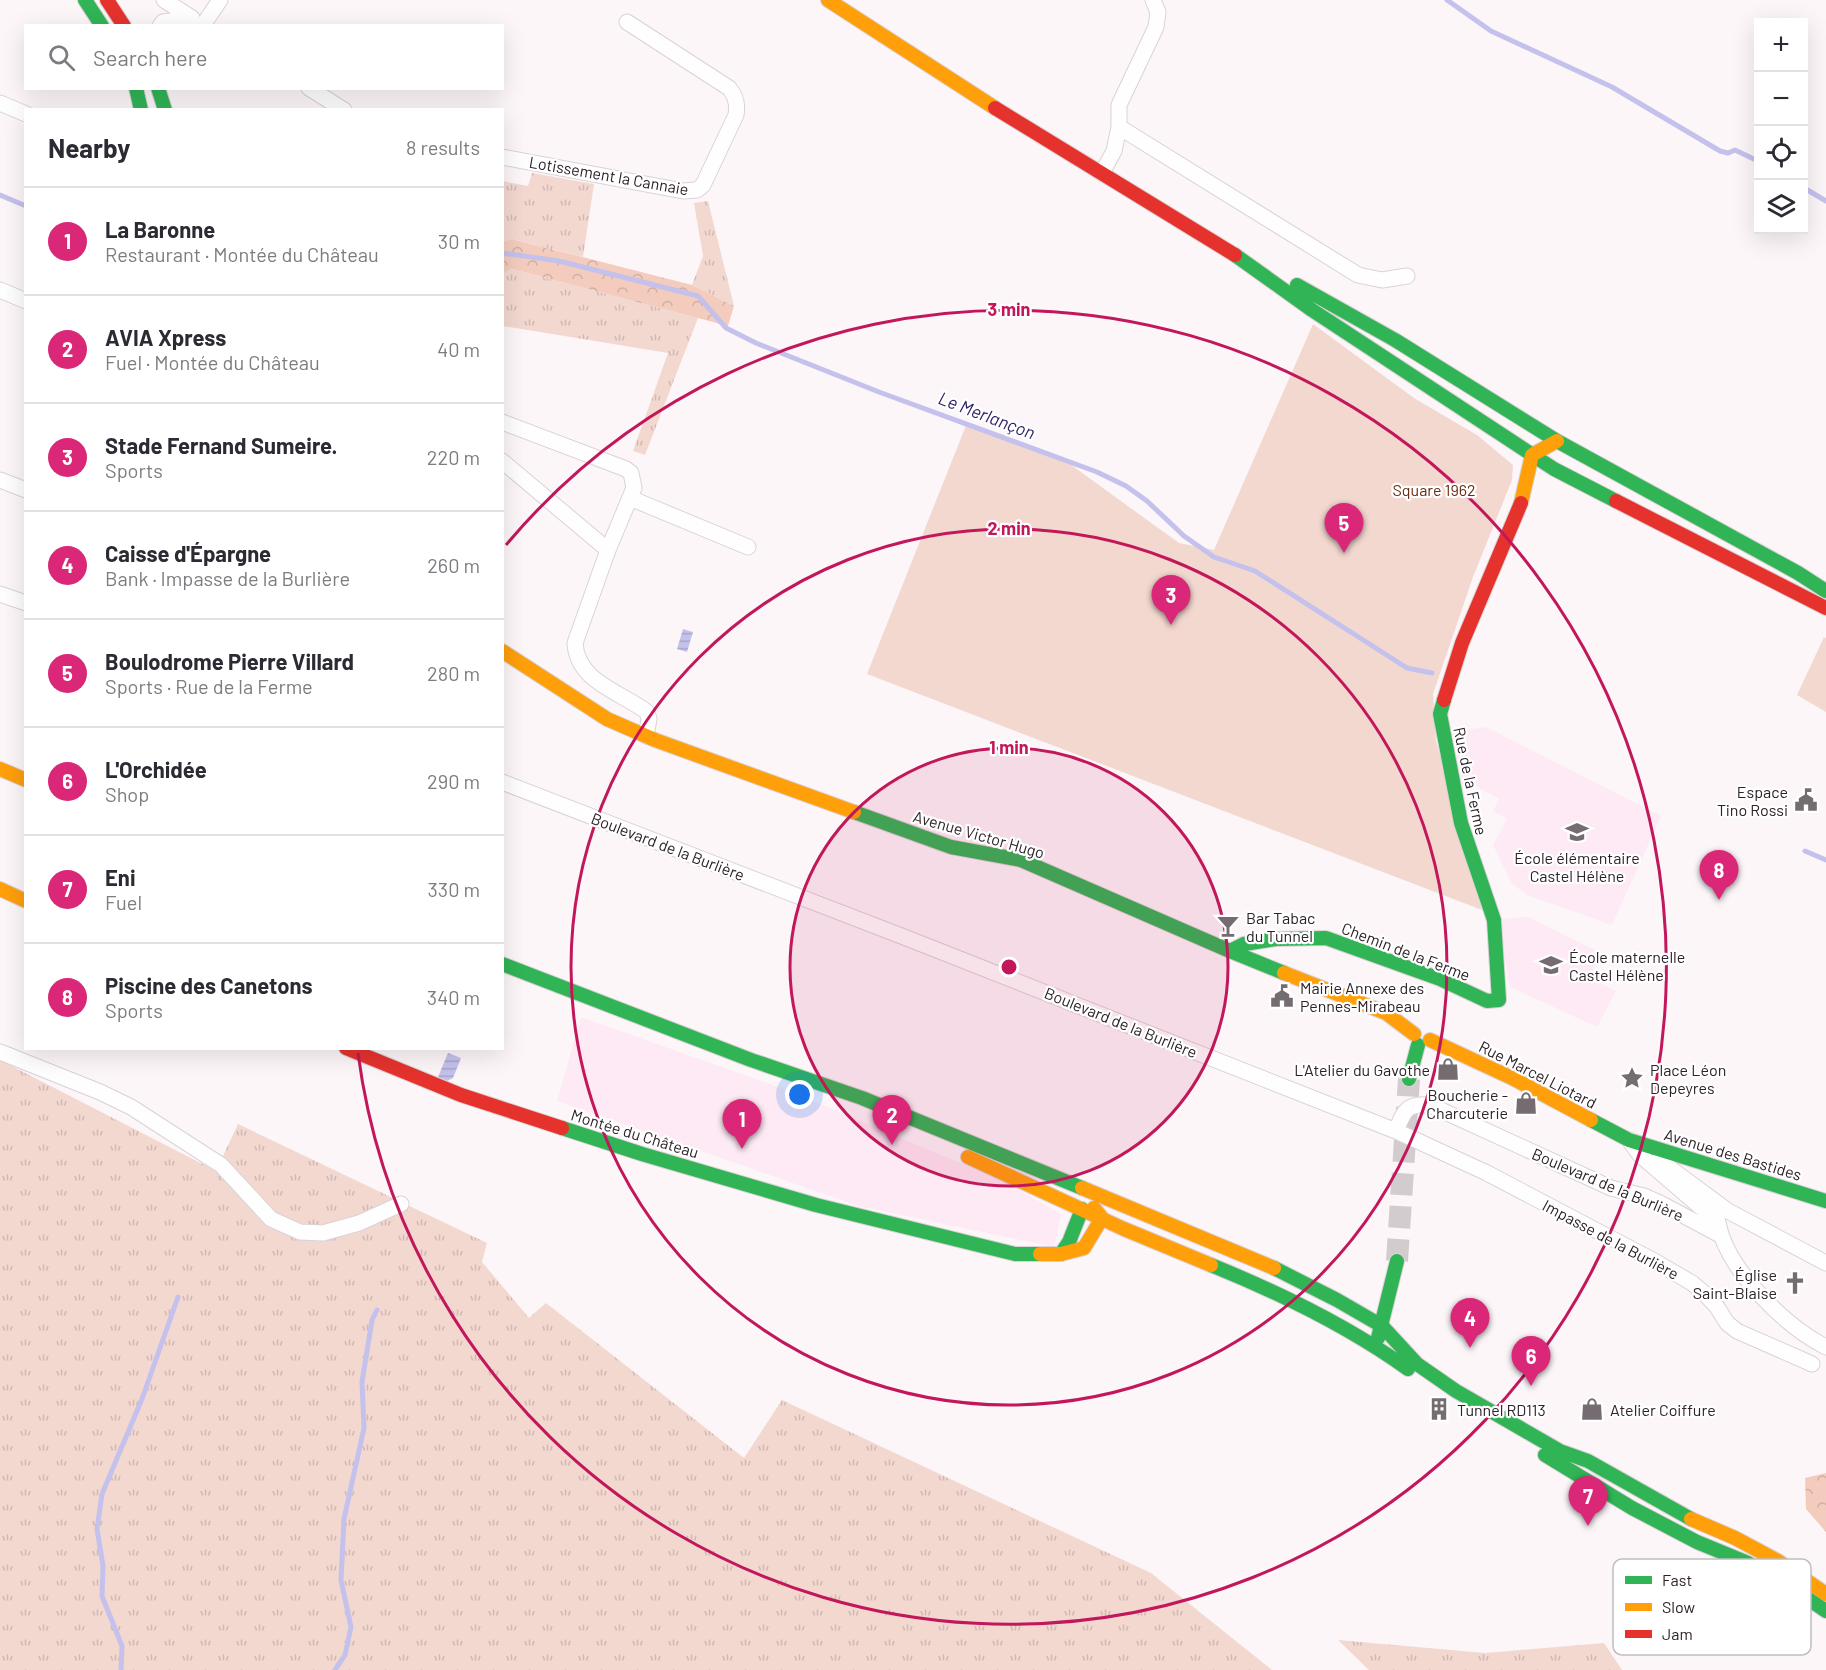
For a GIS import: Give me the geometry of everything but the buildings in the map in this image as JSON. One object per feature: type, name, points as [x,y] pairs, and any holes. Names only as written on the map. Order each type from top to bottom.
[{"type":"main road","points":[[107,0],[123,24]]},
{"type":"main road","points":[[828,0],[958,86],[1252,265],[1312,310],[1533,454],[1548,477],[1826,608]]},
{"type":"main road","points":[[89,1],[101,24]]},
{"type":"main road","points":[[136,90],[141,108]]},
{"type":"main road","points":[[159,90],[164,108]]},
{"type":"main road","points":[[1252,265],[1321,297],[1557,441],[1787,567],[1826,591]]},
{"type":"main road","points":[[1533,454],[1557,441]]},
{"type":"main road","points":[[1548,477],[1557,441]]},
{"type":"main road","name":"Rue de la Ferme","points":[[1499,1000],[1494,920],[1461,823],[1440,714],[1461,643],[1520,508],[1533,454]]},
{"type":"main road","name":"Rue de la Ferme","points":[[1520,508],[1548,477]]},
{"type":"main road","name":"Avenue Victor Hugo","points":[[504,652],[607,719],[646,736],[951,847],[1021,860],[1230,951],[1386,1013],[1421,1040]]},
{"type":"main road","points":[[0,769],[24,779]]},
{"type":"main road","points":[[0,889],[24,900]]},
{"type":"main road","name":"Chemin de la Ferme","points":[[1230,951],[1244,944],[1276,939],[1326,938],[1440,979],[1487,1001],[1499,1000]]},
{"type":"main road","points":[[504,965],[751,1060],[862,1098],[1257,1260],[1337,1300],[1382,1326],[1417,1364],[1456,1391],[1560,1451],[1588,1461],[1703,1526],[1735,1538],[1774,1559]]},
{"type":"main road","points":[[1408,1078],[1421,1040]]},
{"type":"main road","name":"Rue Marcel Liotard","points":[[1421,1040],[1512,1078],[1629,1140]]},
{"type":"main road","name":"Montée du Château","points":[[351,1050],[484,1102],[642,1154],[816,1205],[1015,1254],[1061,1254],[1084,1248],[1099,1216]]},
{"type":"main road","points":[[751,1060],[1308,1309],[1376,1346],[1447,1394],[1614,1497],[1697,1542],[1738,1559]]},
{"type":"main road","name":"Avenue des Bastides","points":[[1629,1140],[1826,1201]]},
{"type":"main road","points":[[1084,1189],[1099,1216]]},
{"type":"main road","points":[[1061,1254],[1070,1242],[1082,1209]]},
{"type":"main road","points":[[1099,1216],[1136,1212]]},
{"type":"main road","points":[[1376,1346],[1398,1261]]},
{"type":"main road","points":[[1308,1309],[1331,1312],[1382,1326]]},
{"type":"main road","points":[[1811,1584],[1826,1594]]},
{"type":"main road","points":[[1811,1601],[1826,1611]]},
{"type":"street","points":[[154,0],[161,24],[199,23],[219,0]]},
{"type":"street","points":[[164,0],[199,23]]},
{"type":"street","points":[[1102,173],[1114,151],[1119,127],[1119,105],[1156,27],[1158,12],[1153,0]]},
{"type":"street","name":"Lotissement la Cannaie","points":[[504,156],[683,190],[697,189],[702,185],[736,115],[738,108],[734,93],[627,22]]},
{"type":"street","points":[[312,90],[341,108]]},
{"type":"street","points":[[0,103],[24,113]]},
{"type":"street","points":[[1119,127],[1358,275],[1382,280],[1407,276]]},
{"type":"street","points":[[0,290],[24,301]]},
{"type":"street","points":[[504,423],[632,473],[634,488],[608,550],[575,643],[575,650],[580,664],[591,677],[647,712],[649,725],[646,736]]},
{"type":"street","points":[[504,463],[608,550]]},
{"type":"street","points":[[0,480],[24,489]]},
{"type":"street","points":[[630,498],[748,547]]},
{"type":"street","points":[[0,594],[24,602]]},
{"type":"street","name":"Boulevard de la Burlière","points":[[504,783],[1396,1131],[1404,1112],[1410,1107],[1418,1104],[1430,1105],[1611,1188],[1644,1196],[1660,1203],[1720,1235]]},
{"type":"street","points":[[0,1052],[100,1092],[131,1107],[222,1165],[271,1219],[300,1232],[323,1233],[359,1223],[401,1204]]},
{"type":"street","name":"Impasse de la Burlière","points":[[1396,1131],[1486,1173],[1656,1262],[1692,1283],[1705,1294],[1727,1323],[1737,1331],[1812,1364]]},
{"type":"street","points":[[1629,1140],[1640,1155],[1718,1222],[1720,1235],[1742,1273],[1763,1298],[1812,1340],[1826,1347]]},
{"type":"street","points":[[1629,1140],[1683,1176],[1728,1211],[1826,1263]]},
{"type":"shaded area","name":"École élémentaire Castel Hélène","points":[[1486,727],[1661,816],[1612,925],[1527,895],[1512,884],[1493,845],[1507,819],[1493,811],[1499,799],[1474,785],[1463,788],[1452,732]]},
{"type":"shaded area","name":"École maternelle Castel Hélène","points":[[1528,917],[1601,953],[1589,978],[1616,991],[1597,1027],[1510,987],[1504,953],[1502,919]]},
{"type":"shaded area","points":[[581,1017],[792,1092],[1005,1182],[1061,1214],[1054,1247],[859,1206],[557,1101]]},
{"type":"green space","points":[[532,173],[594,184],[583,257],[513,239],[504,241],[504,181],[528,186]]},
{"type":"green space","points":[[708,201],[734,306],[692,285],[703,256],[694,203]]},
{"type":"green space","points":[[512,239],[692,285],[734,306],[728,326],[512,269],[504,273],[504,241]]},
{"type":"green space","points":[[512,269],[698,318],[645,455],[633,451],[668,353],[504,326],[504,273]]},
{"type":"green space","name":"Square 1962","points":[[1313,324],[1414,398],[1477,435],[1513,465],[1512,480],[1473,577],[1433,694],[1436,741],[1482,910],[867,674],[967,423],[1067,462],[1179,543],[1214,550]]},
{"type":"green space","points":[[1824,637],[1826,638],[1826,712],[1797,695]]},
{"type":"green space","points":[[0,1060],[216,1171],[238,1124],[487,1243],[482,1262],[529,1318],[546,1303],[744,1458],[782,1400],[1151,1573],[1272,1670],[0,1670]]},
{"type":"green space","points":[[1826,1473],[1826,1532],[1806,1509],[1805,1478]]},
{"type":"green space","points":[[1338,1640],[1485,1653],[1604,1643],[1622,1670],[1369,1670]]},
{"type":"water","points":[[683,629],[693,632],[687,652],[677,649]]},
{"type":"water","points":[[448,1053],[461,1058],[453,1078],[447,1081],[438,1077]]},
{"type":"waterway","points":[[1447,0],[1491,31],[1612,87],[1720,151],[1728,153],[1735,150],[1754,159]]},
{"type":"waterway","points":[[1808,190],[1826,201]]},
{"type":"waterway","points":[[0,195],[24,205]]},
{"type":"waterway","name":"Le Merlançon","points":[[504,253],[559,261],[698,296],[726,328],[756,343],[879,392],[1097,472],[1126,486],[1147,501],[1184,536],[1214,557],[1255,571],[1407,668],[1432,673]]},
{"type":"waterway","name":"Le Merlançon","points":[[1805,851],[1826,860]]},
{"type":"waterway","points":[[121,1670],[122,1646],[102,1596],[103,1566],[97,1529],[102,1494],[142,1399],[178,1297]]},
{"type":"waterway","points":[[335,1670],[345,1655],[351,1627],[341,1580],[344,1519],[364,1428],[362,1382],[372,1320],[377,1310]]},
{"type":"tunnel","points":[[1397,1261],[1409,1079]]},
{"type":"traffic: fast","points":[[85,0],[101,24]]},
{"type":"traffic: fast","points":[[136,90],[141,108]]},
{"type":"traffic: fast","points":[[159,90],[164,108]]},
{"type":"traffic: fast","points":[[1235,255],[1312,310],[1554,469],[1616,501]]},
{"type":"traffic: fast","points":[[1297,285],[1395,340],[1557,441],[1798,573],[1826,591]]},
{"type":"traffic: fast","points":[[1230,951],[1244,944],[1276,939],[1326,938],[1440,979],[1487,1001],[1499,1000],[1494,920],[1461,823],[1440,714],[1444,700]]},
{"type":"traffic: fast","points":[[854,812],[951,847],[1021,860],[1284,973]]},
{"type":"traffic: fast","points":[[504,965],[751,1060],[862,1098],[1082,1188]]},
{"type":"traffic: fast","points":[[1409,1079],[1418,1045]]},
{"type":"traffic: fast","points":[[1591,1120],[1629,1140],[1826,1201]]},
{"type":"traffic: fast","points":[[562,1128],[816,1205],[1015,1254],[1040,1254]]},
{"type":"traffic: fast","points":[[1061,1254],[1069,1242],[1082,1209]]},
{"type":"traffic: fast","points":[[1378,1338],[1397,1261]]},
{"type":"traffic: fast","points":[[1211,1265],[1313,1311],[1408,1369]]},
{"type":"traffic: fast","points":[[1274,1268],[1382,1326],[1417,1364],[1456,1391],[1560,1451],[1588,1461],[1691,1519]]},
{"type":"traffic: fast","points":[[1545,1455],[1632,1508],[1697,1542],[1738,1559]]},
{"type":"traffic: fast","points":[[1811,1601],[1826,1611]]},
{"type":"traffic: slow","points":[[828,0],[995,108]]},
{"type":"traffic: slow","points":[[1521,503],[1532,455],[1557,441]]},
{"type":"traffic: slow","points":[[504,652],[607,719],[655,740],[854,812]]},
{"type":"traffic: slow","points":[[0,769],[24,779]]},
{"type":"traffic: slow","points":[[0,889],[24,900]]},
{"type":"traffic: slow","points":[[1284,973],[1386,1013],[1414,1034]]},
{"type":"traffic: slow","points":[[1430,1040],[1512,1078],[1591,1120]]},
{"type":"traffic: slow","points":[[968,1157],[1124,1229],[1211,1265]]},
{"type":"traffic: slow","points":[[1082,1188],[1274,1268]]},
{"type":"traffic: slow","points":[[1040,1254],[1061,1254],[1084,1248],[1102,1218],[1094,1208]]},
{"type":"traffic: slow","points":[[1691,1519],[1735,1538],[1774,1559]]},
{"type":"traffic: slow","points":[[1811,1584],[1826,1594]]},
{"type":"traffic: jam","points":[[107,0],[123,24]]},
{"type":"traffic: jam","points":[[995,108],[1235,255]]},
{"type":"traffic: jam","points":[[1616,501],[1826,608]]},
{"type":"traffic: jam","points":[[1444,700],[1462,643],[1521,503]]},
{"type":"traffic: jam","points":[[351,1050],[461,1095],[562,1128]]},
{"type":"place","name":"Boulodrome Pierre Villard","points":[[1344,553]]},
{"type":"place","name":"Stade Fernand Sumeire.","points":[[1171,625]]},
{"type":"place","name":"Espace Tino Rossi","points":[[1806,800]]},
{"type":"place","name":"École élémentaire Castel Hélène","points":[[1577,832]]},
{"type":"place","name":"Piscine des Canetons","points":[[1719,900]]},
{"type":"place","name":"Bar Tabac du Tunnel","points":[[1228,926]]},
{"type":"place","name":"École maternelle Castel Hélène","points":[[1551,965]]},
{"type":"place","name":"Mairie Annexe des Pennes-Mirabeau","points":[[1282,996]]},
{"type":"place","name":"L'Atelier du Gavothe","points":[[1448,1069]]},
{"type":"place","name":"Place Léon Depeyres","points":[[1632,1078]]},
{"type":"place","name":"Boucherie - Charcuterie","points":[[1526,1103]]},
{"type":"place","name":"AVIA Xpress","points":[[892,1145]]},
{"type":"place","name":"La Baronne","points":[[742,1149]]},
{"type":"place","name":"Église Saint-Blaise","points":[[1795,1283]]},
{"type":"place","name":"Caisse d'Épargne","points":[[1470,1348]]},
{"type":"place","name":"L'Orchidée","points":[[1531,1386]]},
{"type":"place","name":"Tunnel RD113","points":[[1439,1409]]},
{"type":"place","name":"Atelier Coiffure","points":[[1592,1409]]},
{"type":"place","name":"Eni","points":[[1588,1526]]}]
